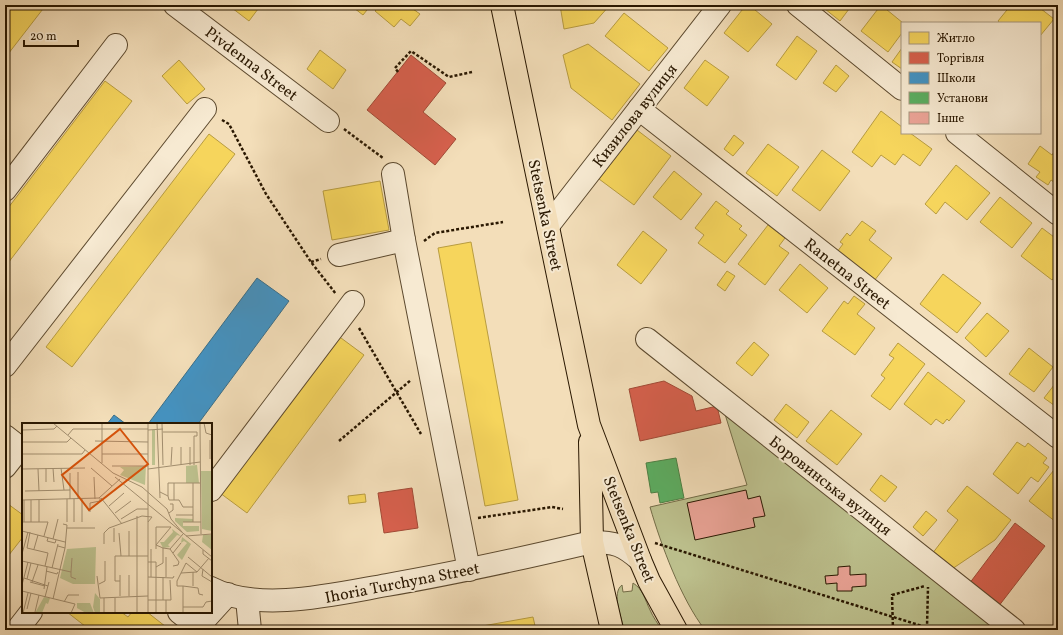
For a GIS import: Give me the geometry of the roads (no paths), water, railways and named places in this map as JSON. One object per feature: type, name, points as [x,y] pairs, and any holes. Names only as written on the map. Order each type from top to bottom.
[{"type":"main road","name":"Stetsenka Street","points":[[502,5],[589,425],[640,560],[649,581],[676,630]]},
{"type":"main road","name":"Stetsenka Street","points":[[589,425],[592,542],[612,630]]},
{"type":"street","name":"Pivdenna Street","points":[[175,5],[328,121]]},
{"type":"street","name":"Кизилова вулиця","points":[[548,226],[720,5]]},
{"type":"street","points":[[798,5],[901,88]]},
{"type":"street","points":[[5,190],[116,45]]},
{"type":"street","points":[[5,366],[205,109]]},
{"type":"street","name":"Ranetna Street","points":[[639,109],[1058,437]]},
{"type":"street","points":[[958,134],[1058,214]]},
{"type":"street","points":[[393,174],[469,570]]},
{"type":"street","points":[[339,255],[406,247]]},
{"type":"street","points":[[212,489],[351,305]]},
{"type":"street","name":"Боровинська вулиця","points":[[647,339],[1014,630]]},
{"type":"street","points":[[5,468],[16,444]]},
{"type":"street","name":"Ihoria Turchyna Street","points":[[229,594],[309,599],[469,570],[592,542],[617,543],[640,560]]},
{"type":"street","points":[[212,612],[229,594],[250,630]]},
{"type":"street","points":[[18,630],[30,613]]},
{"type":"street","points":[[180,613],[198,627],[211,613]]}]
